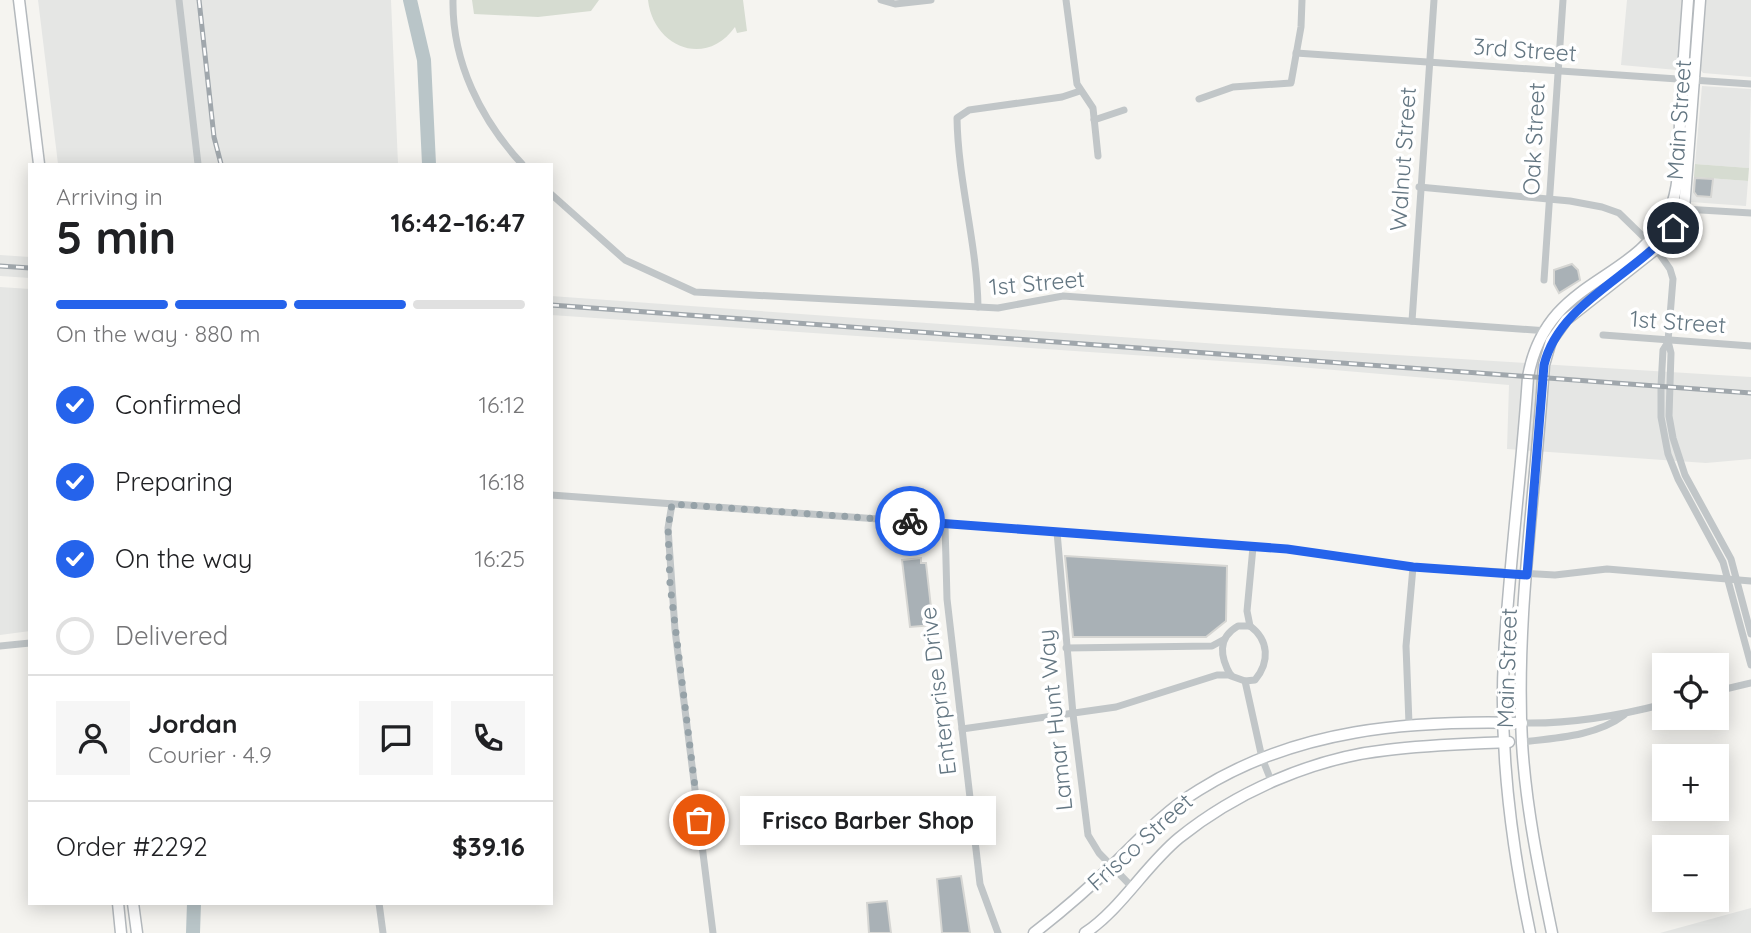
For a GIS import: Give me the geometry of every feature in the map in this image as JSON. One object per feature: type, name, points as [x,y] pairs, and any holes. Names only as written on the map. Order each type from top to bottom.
[{"type":"main road","points":[[19,0],[39,163]]},
{"type":"main road","name":"Main Street","points":[[1552,933],[1532,833],[1522,742],[1527,575],[1544,365],[1556,332],[1652,244],[1684,209],[1688,0]]},
{"type":"main road","name":"Main Street","points":[[1530,933],[1514,848],[1503,722],[1504,657],[1528,377],[1542,331],[1558,310],[1652,244],[1670,210],[1700,0]]},
{"type":"main road","name":"Frisco Street","points":[[1034,933],[1065,909],[1153,826],[1198,790],[1262,758],[1320,738],[1409,724],[1522,723]]},
{"type":"main road","name":"Frisco Street","points":[[1086,933],[1178,839],[1226,806],[1272,783],[1329,761],[1384,750],[1522,742]]},
{"type":"main road","points":[[118,905],[121,929],[136,929],[133,905]]},
{"type":"street","points":[[179,0],[198,163]]},
{"type":"street","points":[[881,0],[895,4],[931,0]]},
{"type":"street","points":[[1066,0],[1074,67],[1080,91],[1087,96],[1094,120],[1098,156]]},
{"type":"street","points":[[1199,99],[1233,87],[1291,83],[1302,0]]},
{"type":"street","name":"Walnut Street","points":[[1412,321],[1419,187],[1434,0]]},
{"type":"street","name":"Oak Street","points":[[1544,280],[1563,0]]},
{"type":"street","points":[[453,2],[455,30],[471,92],[501,142],[521,163]]},
{"type":"street","name":"3rd Street","points":[[1296,53],[1751,84]]},
{"type":"street","points":[[978,307],[976,256],[958,151],[957,118],[969,110],[1062,97],[1080,91]]},
{"type":"street","points":[[1094,120],[1124,110]]},
{"type":"street","points":[[1419,187],[1602,207],[1619,214],[1652,244],[1670,269],[1674,279],[1668,341],[1671,353],[1670,416],[1685,475],[1731,559],[1732,580],[1751,665]]},
{"type":"street","name":"1st Street","points":[[553,196],[625,260],[695,292],[978,307],[1025,305],[1063,296],[1556,332]]},
{"type":"street","points":[[1684,209],[1751,213],[1751,204]]},
{"type":"street","name":"1st Street","points":[[1603,335],[1751,346]]},
{"type":"street","points":[[553,495],[1253,547],[1335,554],[1413,567],[1527,575],[1607,569],[1751,581]]},
{"type":"street","points":[[672,504],[668,528],[675,629],[713,933]]},
{"type":"street","name":"Enterprise Drive","points":[[946,524],[947,599],[980,884],[998,933]]},
{"type":"street","name":"Lamar Hunt Way","points":[[1058,532],[1066,648],[1088,835],[1099,853],[1132,887]]},
{"type":"street","points":[[1250,626],[1247,611],[1253,547]]},
{"type":"street","points":[[1409,724],[1406,646],[1413,567]]},
{"type":"street","points":[[1732,580],[1751,634]]},
{"type":"street","points":[[1238,626],[1247,611]]},
{"type":"street","points":[[1066,648],[1212,646],[1238,626],[1250,626],[1258,632],[1266,650],[1251,701]]},
{"type":"street","points":[[1223,640],[1222,656],[1231,676]]},
{"type":"street","points":[[0,646],[28,643]]},
{"type":"street","points":[[1212,646],[1222,656]]},
{"type":"street","points":[[1217,674],[1225,665]]},
{"type":"street","points":[[962,729],[1116,707],[1217,674],[1245,681],[1255,680]]},
{"type":"street","points":[[1245,681],[1262,758],[1272,783]]},
{"type":"street","points":[[1729,688],[1751,683]]},
{"type":"street","name":"Frisco Street","points":[[1522,723],[1559,723],[1652,708]]},
{"type":"street","name":"Frisco Street","points":[[1522,742],[1558,738],[1612,724],[1625,714]]},
{"type":"street","points":[[379,905],[383,933]]},
{"type":"shaded area","points":[[38,0],[391,0],[398,163],[58,163]]},
{"type":"shaded area","points":[[472,0],[599,0],[591,11],[538,17],[474,14]]},
{"type":"shaded area","points":[[648,0],[743,0],[747,31],[737,33],[735,27],[723,40],[709,47],[696,49],[682,46],[659,30]]},
{"type":"shaded area","points":[[1627,0],[1683,0],[1677,70],[1621,65]]},
{"type":"shaded area","points":[[1705,0],[1751,0],[1751,77],[1703,73],[1700,69]]},
{"type":"shaded area","points":[[1702,86],[1751,89],[1749,168],[1695,164]]},
{"type":"shaded area","points":[[1695,164],[1749,168],[1748,181],[1694,177]]},
{"type":"shaded area","points":[[1694,177],[1748,181],[1746,206],[1691,202]]},
{"type":"shaded area","points":[[0,255],[28,257],[28,278],[0,276]]},
{"type":"shaded area","points":[[0,287],[28,289],[28,631],[0,635]]},
{"type":"shaded area","points":[[553,296],[1219,344],[1751,377],[1751,459],[1706,463],[1507,449],[1509,385],[1265,364],[553,315]]},
{"type":"shaded area","points":[[1751,908],[1751,933],[1660,933]]},
{"type":"building","points":[[1695,178],[1713,179],[1711,197],[1697,196],[1694,192]]},
{"type":"building","points":[[1572,264],[1578,270],[1580,280],[1559,293],[1554,284],[1554,270]]},
{"type":"building","points":[[1065,556],[1227,566],[1226,621],[1206,637],[1073,637]]},
{"type":"building","points":[[921,558],[921,563],[926,563],[933,625],[910,627],[902,560]]},
{"type":"building","points":[[961,876],[970,933],[942,933],[937,879]]},
{"type":"building","points":[[887,901],[891,933],[869,933],[867,903]]},
{"type":"waterway","points":[[410,0],[424,60],[429,163]]},
{"type":"waterway","points":[[193,933],[194,905]]},
{"type":"railway","points":[[199,0],[214,137],[221,163]]},
{"type":"railway","points":[[0,266],[28,268]]},
{"type":"railway","points":[[553,305],[1751,393]]},
{"type":"way so far","points":[[699,820],[670,584],[668,528],[672,504],[910,521]]},
{"type":"place","name":"Frisco Barber Shop","points":[[699,820]]},
{"type":"route","points":[[910,521],[1287,549],[1413,567],[1527,575],[1544,365],[1551,341],[1566,320],[1656,249],[1673,228]]}]
